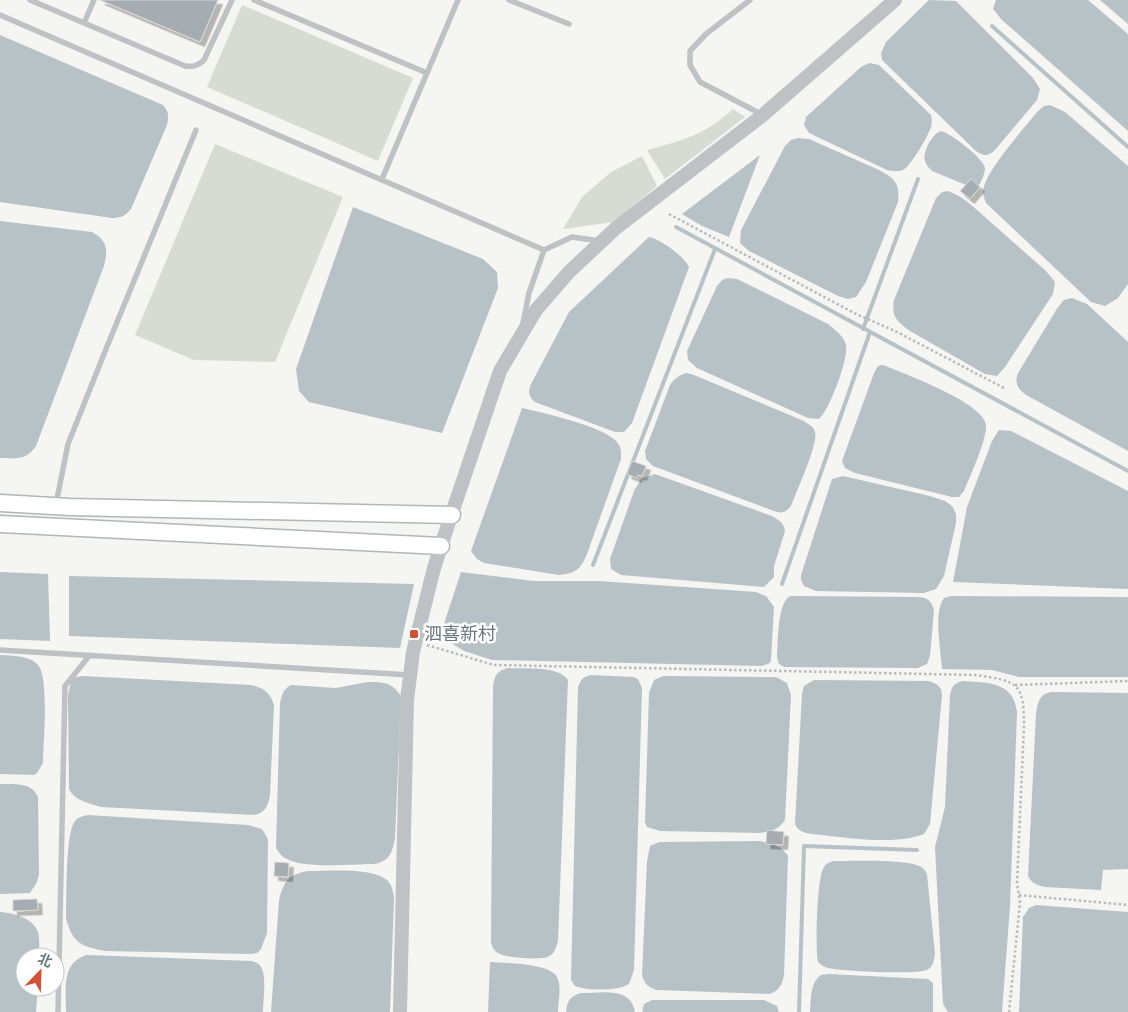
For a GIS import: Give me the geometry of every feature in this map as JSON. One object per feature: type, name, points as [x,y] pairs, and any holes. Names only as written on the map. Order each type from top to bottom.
[{"type":"main road","points":[[0,503],[55,506],[452,515]]},
{"type":"main road","points":[[0,524],[442,546]]},
{"type":"street","points":[[400,1012],[407,700],[410,675],[434,568],[500,371],[536,310],[569,272],[602,241],[616,228],[763,115],[895,0]]},
{"type":"lane","points":[[30,0],[185,66],[199,65],[204,60],[232,0]]},
{"type":"lane","points":[[84,23],[94,0]]},
{"type":"lane","points":[[254,0],[427,74]]},
{"type":"lane","points":[[382,179],[458,0]]},
{"type":"lane","points":[[509,0],[569,24]]},
{"type":"lane","points":[[750,0],[706,34],[690,51],[690,66],[700,82],[763,115]]},
{"type":"lane","points":[[0,15],[544,250]]},
{"type":"lane","points":[[55,506],[68,444],[196,130]]},
{"type":"lane","points":[[521,335],[529,293],[544,250],[572,237],[602,241]]},
{"type":"lane","points":[[0,650],[410,675]]},
{"type":"lane","points":[[58,1012],[65,686],[89,656]]},
{"type":"path","points":[[669,214],[856,314],[1004,388]]},
{"type":"path","points":[[416,642],[494,664],[976,675],[1006,680],[1015,685],[1022,693],[1024,704],[1017,883],[1020,903],[1009,1012]]},
{"type":"path","points":[[1015,685],[1128,681]]},
{"type":"path","points":[[1019,895],[1128,906]]},
{"type":"shaded area","points":[[929,0],[956,1],[1033,78],[1040,89],[1037,100],[995,150],[988,155],[976,151],[882,60],[881,53],[886,42]]},
{"type":"shaded area","points":[[996,0],[1088,0],[1128,34],[1128,131],[1002,20],[993,9]]},
{"type":"shaded area","points":[[1100,0],[1128,0],[1128,24]]},
{"type":"shaded area","points":[[242,5],[413,78],[378,161],[207,87]]},
{"type":"shaded area","points":[[0,35],[163,105],[168,114],[167,125],[131,209],[125,215],[112,218],[0,202]]},
{"type":"shaded area","points":[[869,63],[879,65],[931,115],[931,127],[926,137],[910,163],[901,171],[887,170],[809,133],[804,125],[806,117],[861,67]]},
{"type":"shaded area","points":[[1050,105],[1065,112],[1128,166],[1128,284],[1118,298],[1105,306],[1091,302],[986,203],[984,196],[985,184],[997,162],[1037,112],[1044,106]]},
{"type":"shaded area","points":[[733,109],[745,117],[665,179],[647,150],[693,136],[713,125]]},
{"type":"shaded area","points":[[941,131],[952,136],[966,147],[983,164],[985,168],[984,173],[978,187],[971,187],[932,171],[927,165],[924,157],[927,148],[935,135]]},
{"type":"shaded area","points":[[798,138],[809,139],[879,170],[893,179],[897,186],[898,202],[866,282],[856,297],[848,299],[838,296],[749,251],[740,243],[741,230],[785,146],[791,140]]},
{"type":"shaded area","points":[[215,144],[343,197],[275,362],[194,360],[135,335]]},
{"type":"shaded area","points":[[760,155],[729,237],[702,226],[682,214]]},
{"type":"shaded area","points":[[642,156],[657,186],[614,222],[563,229],[582,197],[611,172]]},
{"type":"shaded area","points":[[948,191],[969,203],[1046,271],[1055,282],[1053,294],[1005,367],[997,376],[985,374],[910,331],[894,315],[894,300],[936,198],[942,192]]},
{"type":"shaded area","points":[[353,207],[483,259],[497,272],[498,288],[442,433],[309,402],[299,391],[296,369]]},
{"type":"shaded area","points":[[0,221],[92,232],[106,246],[104,266],[36,446],[28,454],[16,458],[0,458]]},
{"type":"shaded area","points":[[649,237],[671,249],[689,267],[632,423],[624,432],[615,432],[535,402],[530,395],[530,386],[569,312]]},
{"type":"shaded area","points":[[728,278],[737,279],[828,324],[843,339],[846,345],[846,352],[841,372],[828,406],[819,419],[808,418],[697,368],[688,360],[687,351],[717,286],[722,280]]},
{"type":"shaded area","points":[[1072,298],[1087,304],[1128,342],[1128,451],[1028,396],[1018,386],[1016,380],[1018,373],[1058,307],[1064,300]]},
{"type":"shaded area","points":[[882,365],[959,399],[982,417],[986,425],[984,440],[964,491],[959,497],[952,497],[855,473],[845,468],[842,461],[874,373],[878,366]]},
{"type":"shaded area","points":[[687,373],[804,421],[811,426],[815,432],[814,446],[802,480],[791,506],[787,510],[784,512],[774,511],[653,466],[646,459],[645,451],[670,385],[677,377]]},
{"type":"shaded area","points":[[522,408],[586,425],[609,435],[618,443],[620,448],[621,459],[587,554],[580,567],[570,573],[559,575],[484,563],[477,559],[471,551]]},
{"type":"shaded area","points":[[999,430],[1011,431],[1128,491],[1128,589],[953,582],[967,507],[992,441]]},
{"type":"shaded area","points":[[655,474],[779,520],[784,526],[785,531],[774,566],[774,577],[764,587],[621,575],[611,569],[610,559],[634,491],[641,479]]},
{"type":"shaded area","points":[[843,476],[930,496],[945,501],[952,506],[956,514],[956,523],[944,576],[936,589],[924,593],[816,591],[804,586],[801,575],[832,479]]},
{"type":"shaded area","points":[[0,572],[48,574],[50,641],[0,639]]},
{"type":"shaded area","points":[[461,572],[534,581],[599,581],[756,592],[766,596],[774,607],[771,660],[770,663],[762,666],[492,660],[464,651],[440,636]]},
{"type":"shaded area","points":[[69,576],[414,584],[400,648],[69,636]]},
{"type":"shaded area","points":[[790,596],[922,597],[927,599],[934,610],[930,656],[927,664],[918,668],[784,667],[779,664],[777,658],[778,634],[780,615],[786,600]]},
{"type":"shaded area","points":[[951,596],[1128,597],[1128,677],[1019,677],[992,670],[942,669],[938,632],[939,613],[944,598]]},
{"type":"shaded area","points":[[0,655],[20,656],[29,659],[37,664],[41,671],[45,695],[43,763],[34,775],[0,774]]},
{"type":"shaded area","points":[[508,668],[549,670],[563,675],[568,680],[558,941],[553,953],[543,958],[510,957],[495,951],[491,942],[493,686],[497,674]]},
{"type":"shaded area","points":[[591,675],[633,677],[638,679],[642,688],[634,970],[629,984],[618,988],[602,989],[580,988],[575,986],[571,980],[578,687],[583,679]]},
{"type":"shaded area","points":[[663,676],[776,677],[787,683],[791,695],[785,820],[780,826],[771,831],[760,833],[660,831],[647,827],[645,822],[649,693],[654,680]]},
{"type":"shaded area","points":[[76,677],[251,685],[266,691],[274,705],[270,795],[265,808],[261,813],[254,815],[101,807],[75,796],[69,789],[68,696],[71,681]]},
{"type":"shaded area","points":[[814,680],[928,681],[940,687],[942,695],[930,824],[924,834],[912,838],[869,840],[809,834],[796,826],[802,693],[804,686]]},
{"type":"shaded area","points":[[963,681],[981,682],[1005,689],[1015,702],[1017,712],[1010,906],[1002,1012],[948,1012],[943,1004],[935,847],[945,807],[950,695],[954,685]]},
{"type":"shaded area","points":[[368,682],[391,685],[401,696],[395,838],[391,852],[384,861],[374,864],[317,865],[287,859],[276,848],[280,703],[283,692],[291,685],[336,688]]},
{"type":"shaded area","points":[[1052,692],[1128,693],[1128,869],[1103,870],[1101,890],[1045,887],[1035,884],[1028,876],[1036,714],[1040,699]]},
{"type":"shaded area","points":[[0,784],[27,786],[38,797],[39,874],[37,882],[30,893],[0,894]]},
{"type":"shaded area","points":[[88,815],[248,825],[262,829],[268,839],[267,933],[261,949],[257,953],[250,954],[106,951],[90,948],[79,942],[71,933],[66,918],[68,852],[75,821]]},
{"type":"shaded area","points":[[760,841],[779,847],[788,856],[784,975],[780,987],[769,994],[656,990],[649,986],[642,976],[647,861],[650,846],[659,842]]},
{"type":"shaded area","points":[[834,861],[902,862],[924,869],[927,874],[935,954],[933,964],[929,969],[909,972],[862,971],[828,968],[818,962],[817,915],[819,887],[823,869]]},
{"type":"shaded area","points":[[308,871],[360,871],[380,876],[390,884],[394,898],[390,1012],[271,1012],[279,900],[285,884],[291,877]]},
{"type":"shaded area","points":[[1036,905],[1128,912],[1128,1012],[1019,1012],[1023,917],[1029,908]]},
{"type":"shaded area","points":[[0,912],[16,915],[32,923],[38,932],[39,947],[15,947],[15,997],[37,997],[36,1012],[0,1012]]},
{"type":"shaded area","points":[[87,955],[251,961],[258,964],[263,971],[263,1012],[66,1012],[66,986],[69,970],[79,959]]},
{"type":"shaded area","points":[[490,962],[536,966],[553,972],[557,977],[559,985],[558,1012],[488,1012]]},
{"type":"shaded area","points":[[821,975],[928,979],[933,983],[933,1012],[810,1012],[815,982]]},
{"type":"shaded area","points":[[606,992],[621,995],[628,998],[635,1012],[566,1012],[570,999],[581,993]]},
{"type":"shaded area","points":[[652,1000],[764,1000],[777,1006],[779,1012],[642,1012],[644,1004]]},
{"type":"building","points":[[100,0],[218,0],[200,42]]},
{"type":"building","points":[[971,179],[980,187],[970,199],[960,191]]},
{"type":"building","points":[[632,461],[646,466],[642,476],[638,475],[637,478],[627,474]]},
{"type":"building","points":[[767,830],[784,832],[783,845],[766,844]]},
{"type":"building","points":[[275,862],[289,863],[288,877],[274,876]]},
{"type":"building","points":[[37,899],[38,910],[13,911],[13,900]]},
{"type":"waterway","points":[[992,26],[1128,147]]},
{"type":"waterway","points":[[863,329],[918,179]]},
{"type":"waterway","points":[[676,227],[1128,471]]},
{"type":"waterway","points":[[593,565],[715,249]]},
{"type":"waterway","points":[[782,584],[870,332]]},
{"type":"waterway","points":[[799,1012],[804,846],[917,850]]},
{"type":"place","name":"泗喜新村","points":[[414,634]]}]
